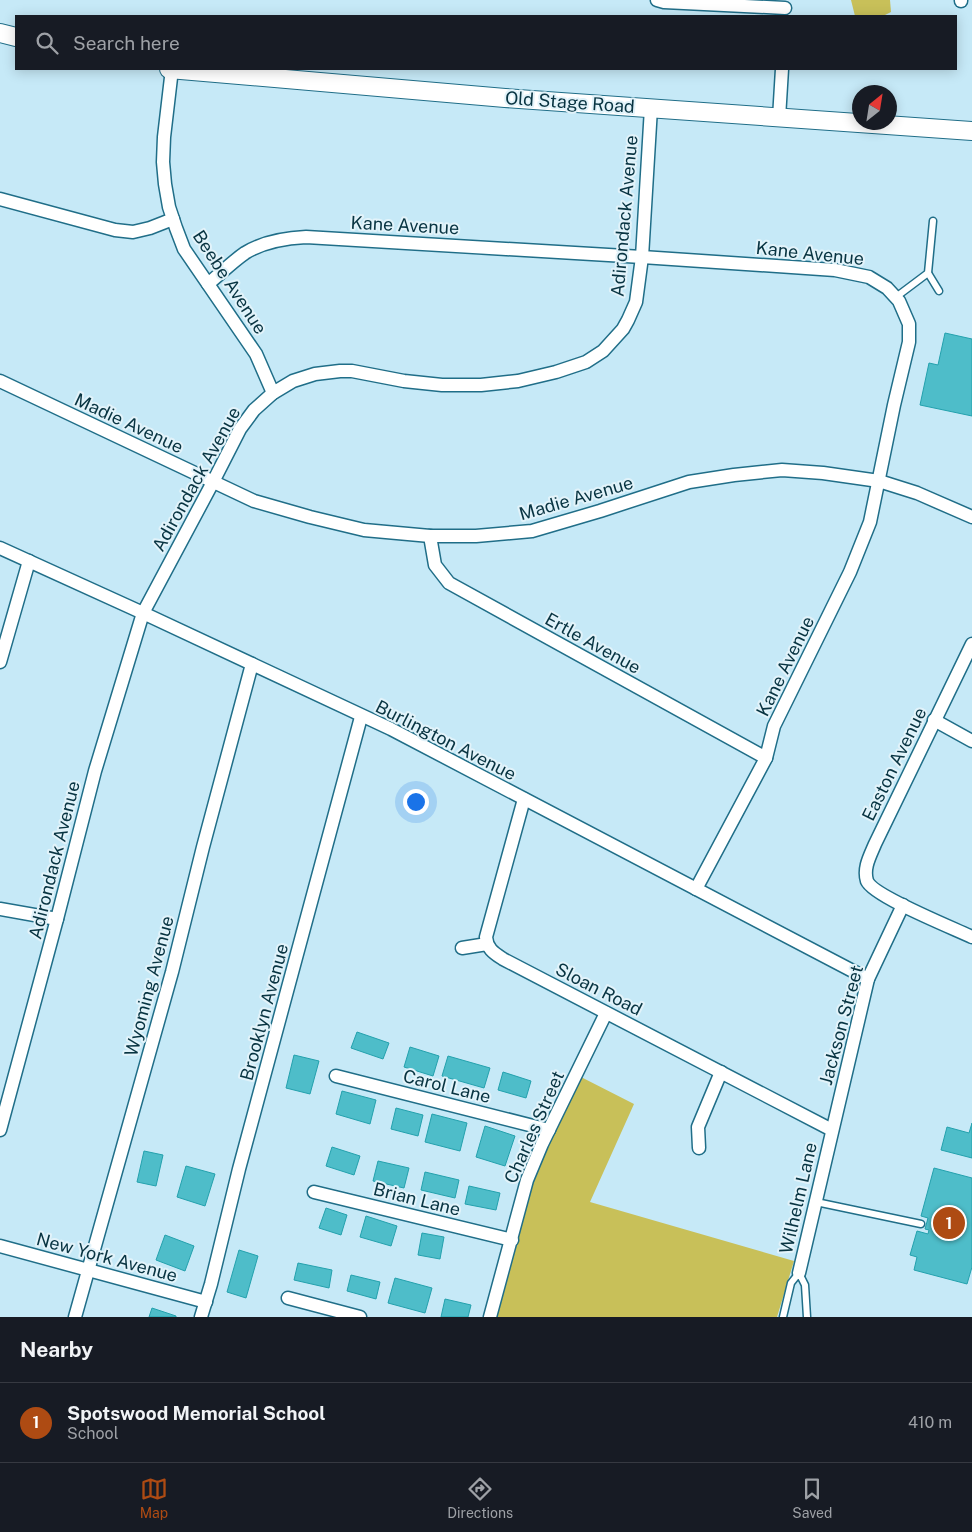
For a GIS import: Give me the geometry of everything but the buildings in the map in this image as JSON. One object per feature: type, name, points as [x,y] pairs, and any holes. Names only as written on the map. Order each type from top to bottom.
[{"type":"main road","points":[[0,33],[15,36]]},
{"type":"main road","name":"Old Stage Road","points":[[182,70],[505,98],[972,132]]},
{"type":"street","points":[[657,0],[664,2],[785,8]]},
{"type":"street","name":"Beebe Avenue","points":[[170,70],[163,162],[165,184],[173,219],[184,249],[256,354],[273,392]]},
{"type":"street","points":[[779,118],[782,70]]},
{"type":"street","name":"Adirondack Avenue","points":[[0,1130],[95,771],[143,613],[246,419],[273,392],[304,377],[328,372],[352,371],[404,381],[442,385],[480,385],[518,381],[577,366],[603,351],[626,325],[636,302],[642,257],[651,108]]},
{"type":"street","points":[[0,199],[115,230],[133,232],[173,219]]},
{"type":"street","name":"Kane Avenue","points":[[208,284],[245,254],[268,243],[294,238],[317,238],[835,270],[869,277],[887,288],[896,297],[909,324],[909,342],[870,522],[850,572],[774,726],[766,758],[696,889]]},
{"type":"street","name":"Madie Avenue","points":[[0,381],[254,501],[364,530],[430,536],[476,536],[532,531],[600,512],[689,482],[782,470],[823,473],[879,481],[917,493],[972,517]]},
{"type":"street","name":"Ertle Avenue","points":[[430,536],[435,565],[448,583],[766,758]]},
{"type":"street","name":"Burlington Avenue","points":[[0,548],[252,664],[361,717],[391,729],[868,978]]},
{"type":"street","points":[[0,662],[29,561]]},
{"type":"street","name":"Easton Avenue","points":[[903,905],[884,896],[870,885],[866,873],[866,864],[972,644]]},
{"type":"street","name":"Wyoming Avenue","points":[[75,1317],[172,972],[205,838],[252,664]]},
{"type":"street","name":"Brooklyn Avenue","points":[[201,1317],[361,717]]},
{"type":"street","points":[[934,720],[972,741]]},
{"type":"street","points":[[462,948],[487,944],[486,937],[524,799]]},
{"type":"street","points":[[903,905],[972,937]]},
{"type":"street","name":"Jackson Street","points":[[832,1130],[868,978],[903,905]]},
{"type":"street","points":[[0,909],[57,919]]},
{"type":"street","name":"Sloan Road","points":[[487,944],[492,951],[503,959],[832,1130]]},
{"type":"street","name":"Charles Street","points":[[490,1317],[527,1180],[606,1013]]},
{"type":"street","points":[[699,1148],[698,1127],[721,1072]]},
{"type":"street","name":"Carol Lane","points":[[336,1076],[549,1130]]},
{"type":"street","name":"Wilhelm Lane","points":[[799,1273],[832,1130]]},
{"type":"street","name":"Brian Lane","points":[[314,1192],[512,1240]]},
{"type":"street","name":"New York Avenue","points":[[0,1246],[206,1302]]},
{"type":"street","points":[[288,1298],[360,1317]]},
{"type":"lane","points":[[933,221],[928,273],[939,291]]},
{"type":"lane","points":[[896,297],[928,273]]},
{"type":"lane","points":[[816,1202],[920,1224]]},
{"type":"lane","points":[[783,1317],[791,1283],[799,1273],[805,1285],[807,1317]]},
{"type":"shaded area","points":[[851,0],[890,0],[891,12],[885,15],[855,15]]},
{"type":"shaded area","points":[[579,1076],[634,1104],[590,1202],[794,1261],[777,1317],[497,1317],[532,1174]]},
{"type":"place","name":"Spotswood Memorial School","points":[[949,1223]]}]
